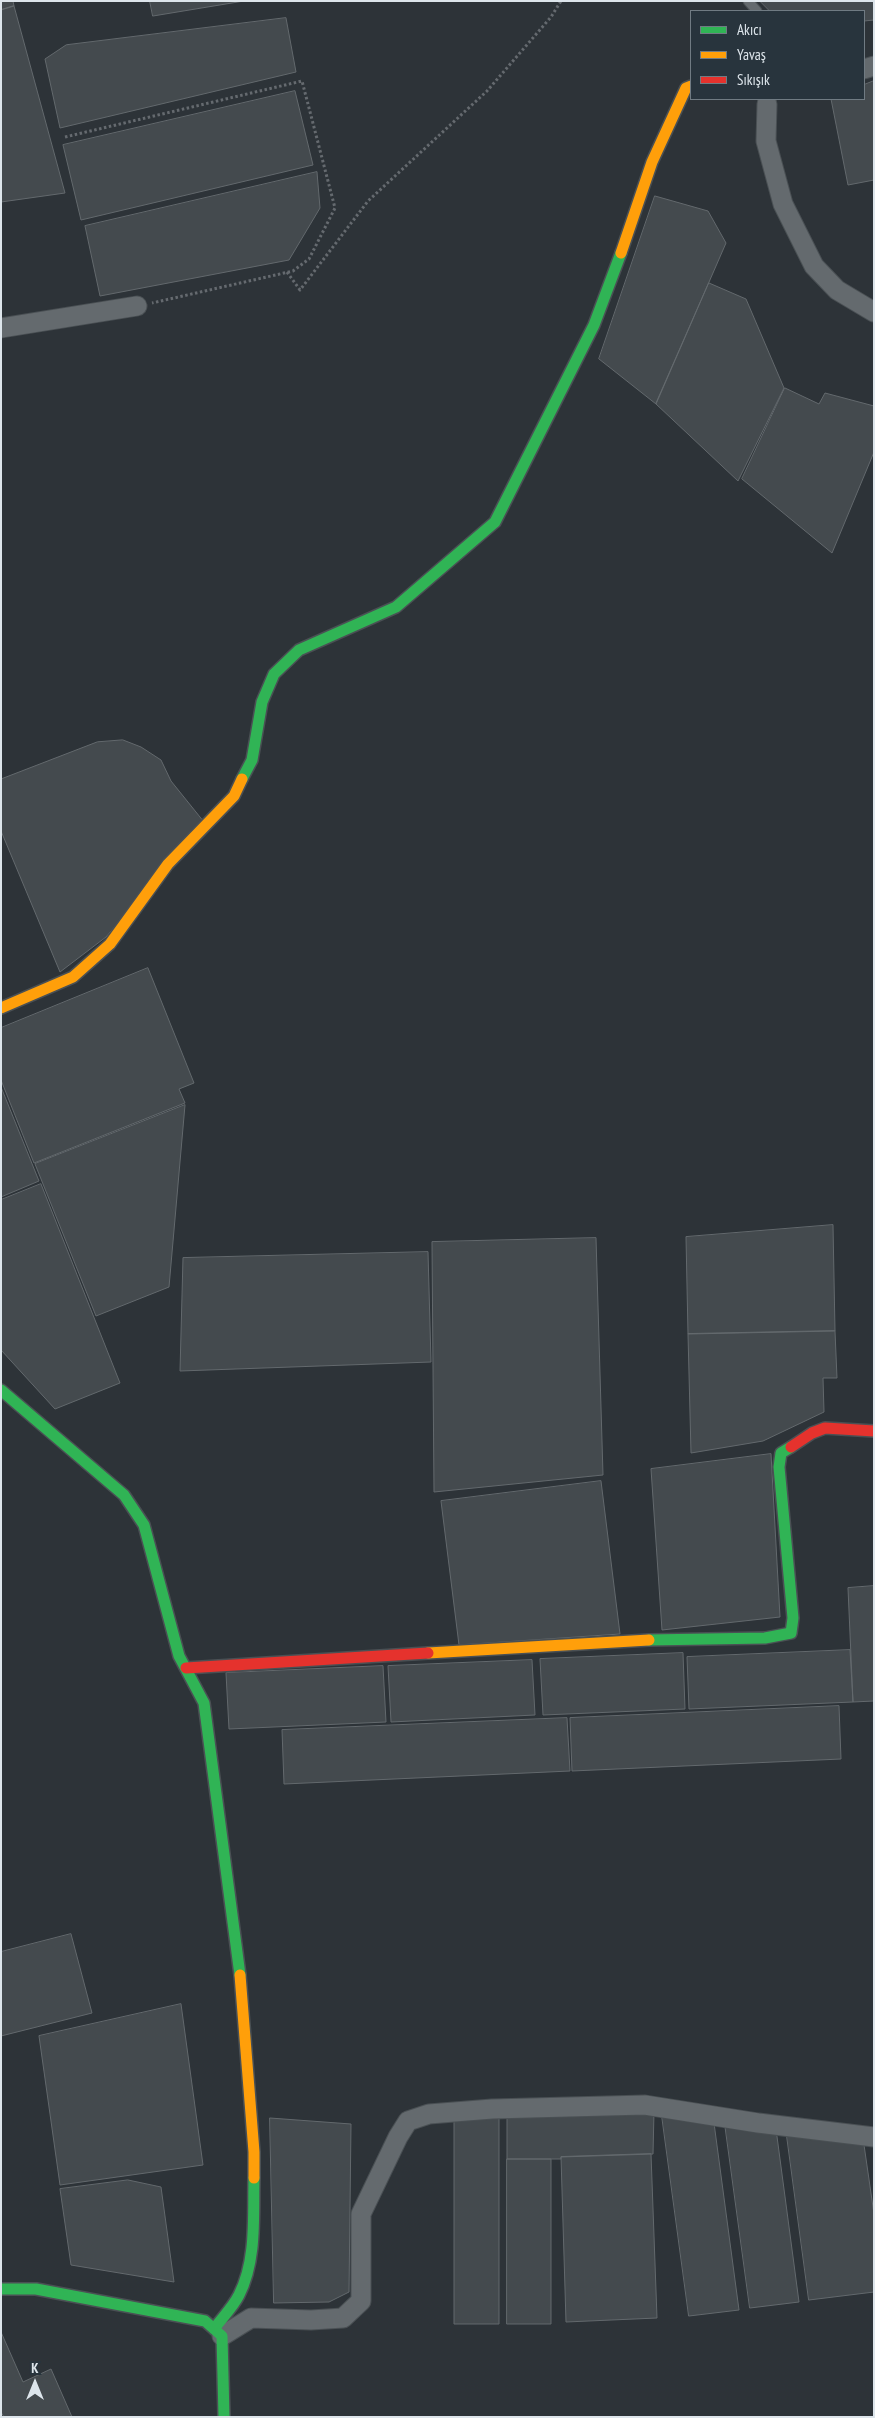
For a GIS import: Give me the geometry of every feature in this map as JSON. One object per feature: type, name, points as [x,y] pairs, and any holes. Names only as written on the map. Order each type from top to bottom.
[{"type":"street","points":[[1,1008],[73,977],[110,944],[168,864],[234,796],[252,760],[262,702],[274,674],[299,650],[396,607],[495,522],[594,325],[627,237],[652,162],[686,88],[690,86]]},
{"type":"street","points":[[767,100],[766,141],[783,204],[814,266],[838,290],[874,312]]},
{"type":"street","points":[[1,328],[137,306]]},
{"type":"street","points":[[1,1390],[124,1495],[144,1525],[179,1656],[204,1702],[241,1980],[254,2152],[253,2231],[249,2265],[239,2295],[218,2332],[224,2417]]},
{"type":"street","points":[[186,1668],[668,1639],[765,1638],[791,1633],[792,1618],[779,1467],[781,1453],[812,1433],[825,1428],[874,1431]]},
{"type":"street","points":[[218,2332],[251,2318],[311,2320],[343,2318],[361,2301],[361,2214],[398,2136],[408,2121],[429,2114],[492,2109],[645,2105],[758,2123],[874,2136]]},
{"type":"street","points":[[1,2290],[36,2289],[205,2321],[218,2332]]},
{"type":"path","points":[[287,272],[300,290],[368,201],[488,91],[551,17],[562,1]]},
{"type":"path","points":[[64,137],[302,81],[335,208],[309,259],[293,271],[137,306]]},
{"type":"building","points":[[1,1],[13,1],[14,6],[1,10]]},
{"type":"building","points":[[150,1],[244,1],[153,16]]},
{"type":"building","points":[[760,1],[874,1],[874,20],[865,21],[865,10],[769,10]]},
{"type":"building","points":[[14,6],[65,193],[1,202],[1,10]]},
{"type":"building","points":[[286,18],[296,72],[60,128],[45,59],[66,45]]},
{"type":"building","points":[[874,81],[874,180],[848,185],[831,100],[865,100],[865,85]]},
{"type":"building","points":[[295,91],[313,165],[81,220],[63,145]]},
{"type":"building","points":[[317,172],[320,208],[289,260],[100,296],[85,226]]},
{"type":"building","points":[[655,196],[708,211],[726,243],[656,404],[599,359]]},
{"type":"building","points":[[709,283],[746,299],[784,388],[738,481],[656,404]]},
{"type":"building","points":[[785,388],[819,404],[825,393],[874,406],[874,452],[832,553],[742,479]]},
{"type":"building","points":[[123,740],[141,747],[161,760],[171,781],[204,822],[106,937],[60,972],[1,831],[1,779],[97,742]]},
{"type":"building","points":[[148,968],[194,1083],[179,1089],[185,1103],[34,1163],[1,1080],[1,1028]]},
{"type":"building","points":[[1,1087],[39,1181],[1,1197]]},
{"type":"building","points":[[185,1105],[169,1287],[96,1316],[35,1164]]},
{"type":"building","points":[[41,1184],[120,1383],[55,1409],[1,1350],[1,1200]]},
{"type":"building","points":[[833,1225],[835,1331],[688,1334],[686,1237]]},
{"type":"building","points":[[596,1238],[603,1475],[434,1492],[432,1242]]},
{"type":"building","points":[[428,1252],[431,1362],[180,1371],[183,1258]]},
{"type":"building","points":[[835,1331],[837,1378],[823,1378],[824,1412],[763,1441],[691,1453],[688,1334]]},
{"type":"building","points":[[771,1454],[780,1617],[662,1630],[651,1469]]},
{"type":"building","points":[[601,1481],[620,1634],[459,1645],[441,1501]]},
{"type":"building","points":[[874,1586],[874,1701],[853,1702],[848,1588]]},
{"type":"building","points":[[850,1650],[853,1702],[689,1709],[687,1657]]},
{"type":"building","points":[[683,1653],[685,1709],[543,1715],[540,1659]]},
{"type":"building","points":[[532,1660],[535,1715],[391,1722],[388,1666]]},
{"type":"building","points":[[383,1666],[386,1722],[229,1729],[226,1673]]},
{"type":"building","points":[[839,1706],[841,1759],[572,1771],[570,1718]]},
{"type":"building","points":[[567,1718],[570,1771],[284,1784],[282,1730]]},
{"type":"building","points":[[71,1934],[92,2013],[1,2036],[1,1952]]},
{"type":"building","points":[[181,2004],[203,2165],[60,2185],[39,2036]]},
{"type":"building","points":[[654,2112],[653,2154],[561,2157],[561,2159],[507,2159],[507,2115]]},
{"type":"building","points":[[472,2116],[499,2116],[499,2324],[454,2324],[454,2122]]},
{"type":"building","points":[[662,2116],[714,2123],[739,2310],[689,2316]]},
{"type":"building","points":[[270,2118],[351,2124],[349,2292],[329,2302],[274,2303]]},
{"type":"building","points":[[725,2124],[776,2129],[799,2302],[750,2308]]},
{"type":"building","points":[[786,2129],[863,2138],[874,2214],[874,2292],[809,2300]]},
{"type":"building","points":[[651,2154],[657,2318],[566,2322],[561,2157]]},
{"type":"building","points":[[507,2159],[551,2159],[551,2324],[507,2324]]},
{"type":"building","points":[[128,2180],[161,2187],[174,2282],[71,2265],[60,2189]]},
{"type":"building","points":[[1,2332],[23,2382],[51,2369],[72,2417],[4,2417],[1,2412]]},
{"type":"traffic: fast","points":[[242,779],[252,760],[262,702],[274,674],[299,650],[396,607],[495,522],[594,325],[621,253]]},
{"type":"traffic: fast","points":[[1,1390],[124,1495],[144,1525],[179,1656],[204,1703],[240,1975]]},
{"type":"traffic: fast","points":[[649,1640],[765,1638],[791,1633],[793,1618],[779,1467],[781,1453],[791,1447]]},
{"type":"traffic: fast","points":[[214,2329],[237,2299],[249,2267],[254,2222],[254,2178]]},
{"type":"traffic: fast","points":[[1,2289],[36,2289],[205,2321],[222,2336],[224,2417]]},
{"type":"traffic: slow","points":[[621,253],[652,162],[686,88],[690,86]]},
{"type":"traffic: slow","points":[[1,1008],[73,977],[110,944],[168,864],[234,796],[242,779]]},
{"type":"traffic: slow","points":[[428,1653],[649,1640]]},
{"type":"traffic: slow","points":[[240,1975],[254,2152],[254,2178]]},
{"type":"traffic: jam","points":[[791,1447],[812,1433],[825,1428],[874,1431]]},
{"type":"traffic: jam","points":[[186,1668],[428,1653]]}]
